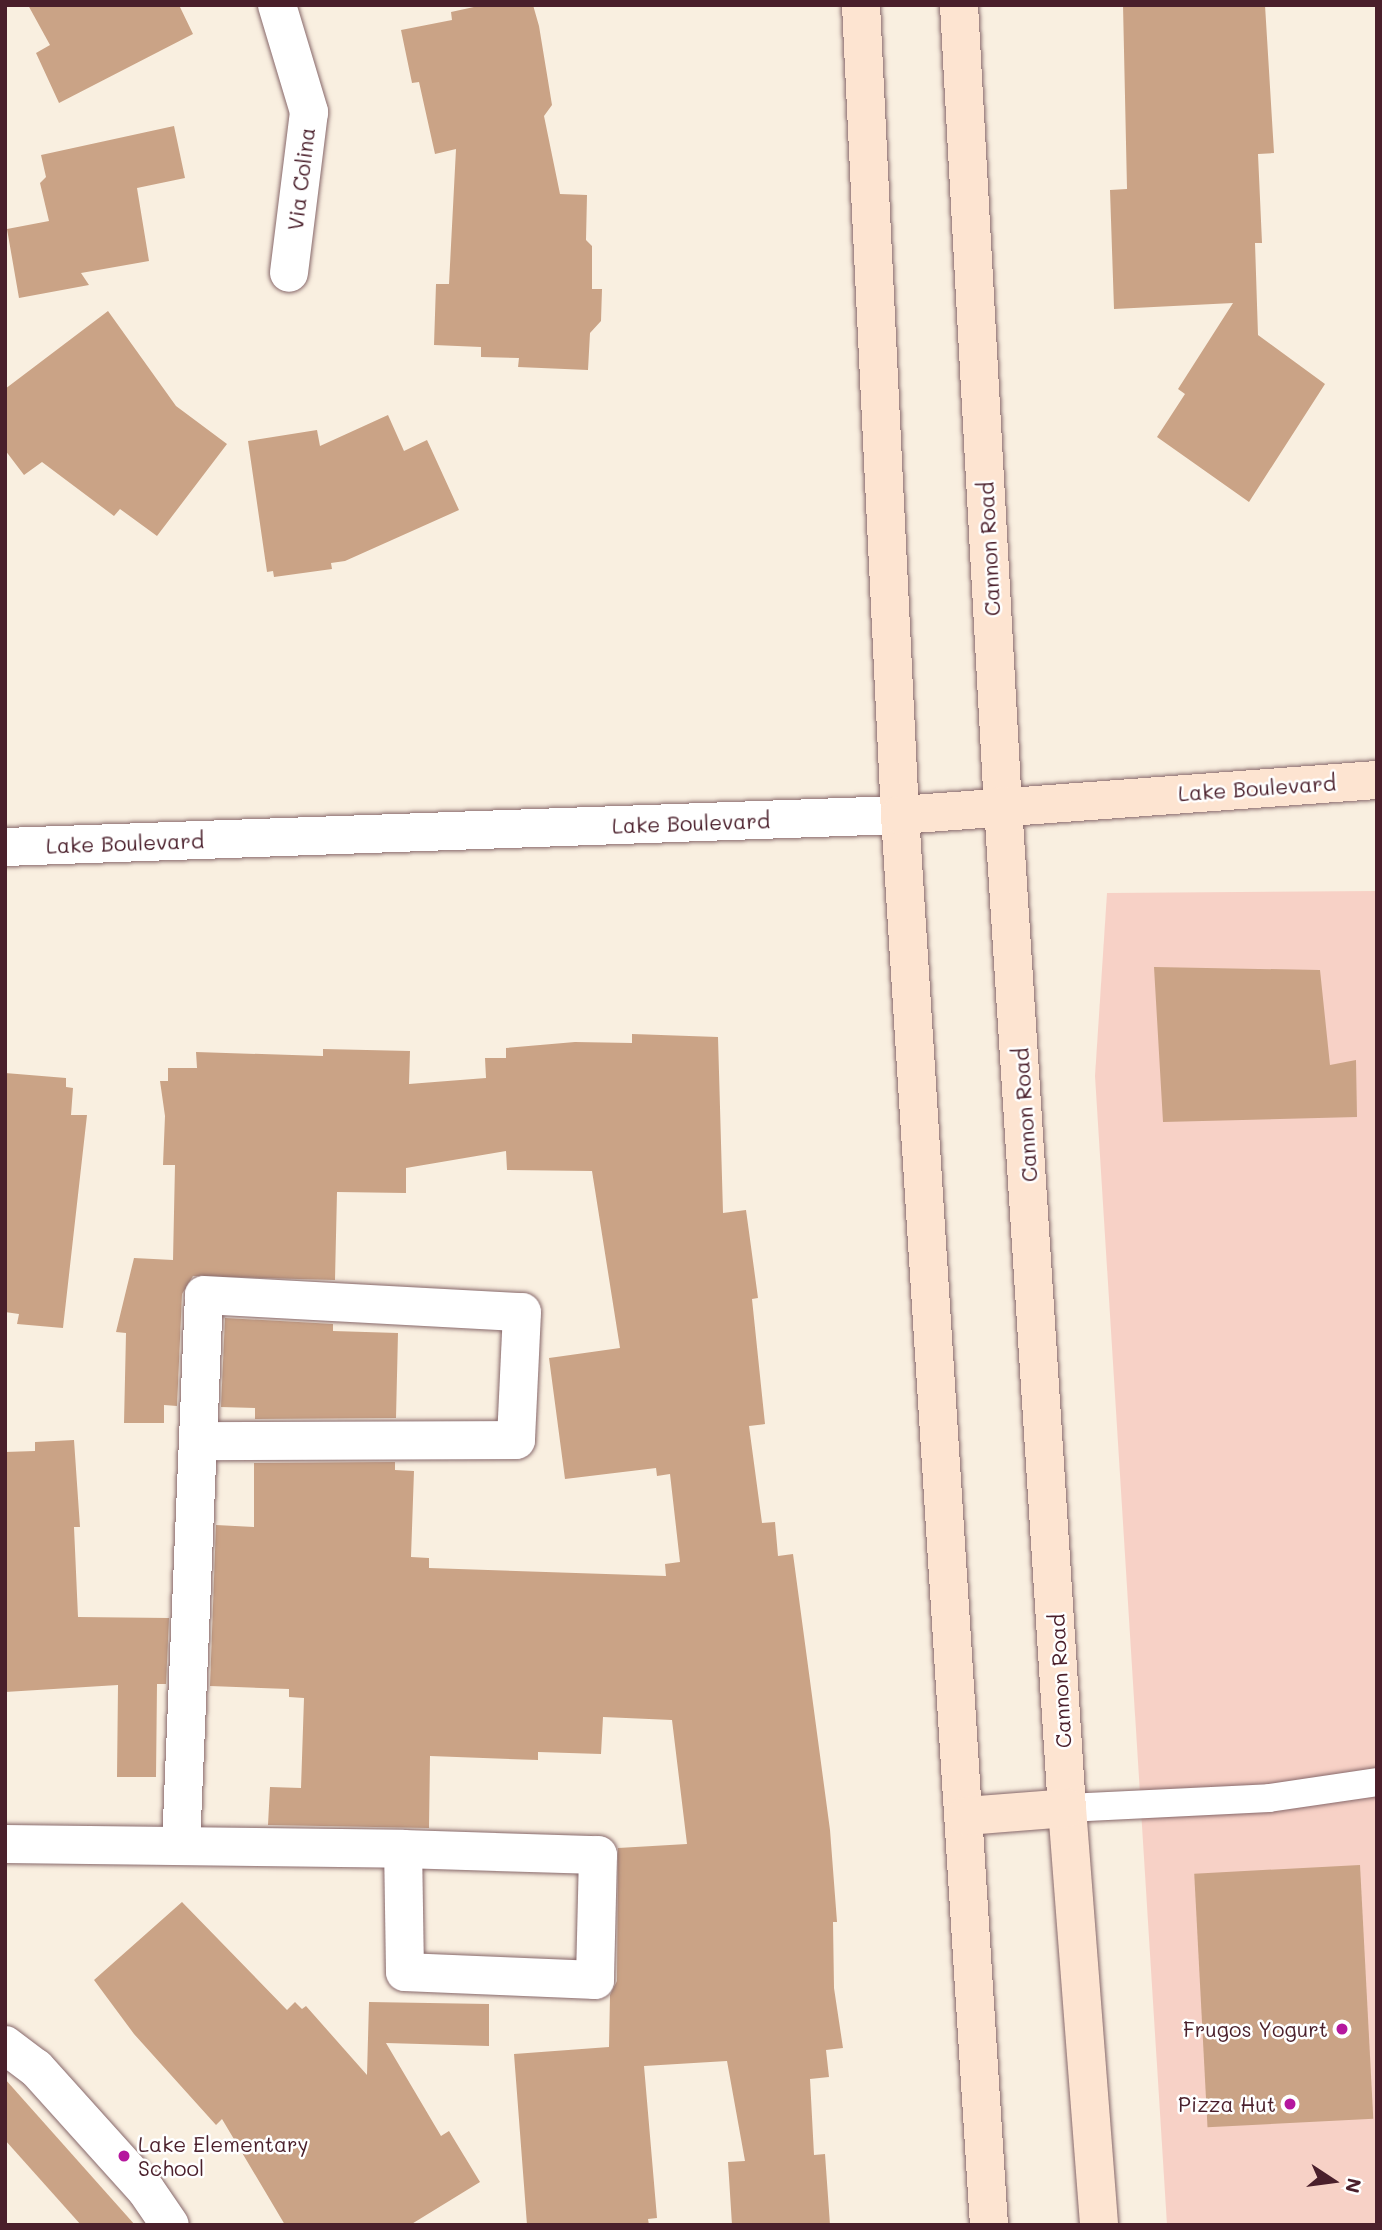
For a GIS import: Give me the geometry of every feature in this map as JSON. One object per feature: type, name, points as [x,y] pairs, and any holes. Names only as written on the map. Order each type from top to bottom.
[{"type":"main road","points":[[861,5],[900,815],[966,1816],[989,2225]]},
{"type":"main road","name":"Cannon Road","points":[[959,5],[1003,806],[1068,1808],[1099,2225]]},
{"type":"main road","name":"Lake Boulevard","points":[[900,815],[1377,780]]},
{"type":"main road","points":[[966,1816],[1068,1808]]},
{"type":"street","name":"Via Colina","points":[[277,5],[309,112],[289,273]]},
{"type":"street","name":"Lake Boulevard","points":[[5,847],[900,815]]},
{"type":"street","points":[[181,1846],[204,1295],[522,1312],[516,1440],[199,1441]]},
{"type":"street","points":[[5,1844],[403,1849],[598,1855],[595,1980],[405,1972],[403,1849]]},
{"type":"street","points":[[5,2045],[45,2078],[146,2190],[170,2225]]},
{"type":"lane","points":[[1068,1808],[1269,1798],[1377,1782]]},
{"type":"shaded area","points":[[1377,891],[1377,2225],[1167,2225],[1095,1076],[1107,893]]},
{"type":"building","points":[[28,5],[179,5],[193,34],[59,103],[36,53],[50,45]]},
{"type":"building","points":[[483,5],[533,5],[552,105],[544,116],[560,194],[587,195],[586,240],[592,246],[592,289],[602,289],[601,321],[590,333],[588,370],[518,367],[519,358],[481,357],[481,347],[434,345],[436,284],[449,284],[456,149],[435,154],[419,82],[412,83],[401,30],[452,20],[451,12]]},
{"type":"building","points":[[1123,5],[1265,5],[1274,153],[1258,154],[1262,243],[1255,243],[1258,335],[1325,384],[1249,502],[1157,437],[1185,394],[1178,389],[1233,303],[1114,309],[1110,190],[1127,189]]},
{"type":"building","points":[[174,126],[185,178],[137,188],[149,261],[81,273],[89,285],[19,298],[7,229],[49,221],[40,183],[46,177],[41,155]]},
{"type":"building","points":[[108,311],[176,406],[227,444],[157,536],[120,509],[114,516],[42,462],[24,475],[5,450],[5,389]]},
{"type":"building","points":[[388,415],[404,451],[427,440],[459,510],[345,561],[331,563],[332,569],[274,577],[273,571],[267,572],[248,441],[317,430],[320,446]]},
{"type":"building","points":[[1154,967],[1320,970],[1330,1065],[1356,1060],[1357,1117],[1163,1122]]},
{"type":"building","points":[[632,1034],[718,1037],[723,1213],[746,1210],[758,1298],[752,1299],[765,1424],[749,1426],[762,1523],[775,1522],[778,1556],[793,1554],[830,1830],[837,1922],[833,1922],[834,1988],[843,2048],[826,2050],[829,2077],[810,2079],[814,2155],[825,2154],[830,2225],[732,2225],[728,2162],[745,2161],[727,2061],[644,2066],[657,2218],[648,2219],[649,2225],[527,2225],[514,2054],[609,2047],[610,1995],[617,1981],[618,1848],[687,1844],[672,1720],[603,1717],[601,1754],[538,1752],[538,1760],[430,1756],[429,1828],[268,1825],[270,1787],[301,1788],[304,1698],[289,1697],[289,1689],[210,1686],[216,1525],[254,1527],[254,1463],[395,1462],[395,1470],[414,1471],[411,1557],[429,1558],[429,1568],[666,1576],[665,1564],[680,1562],[670,1474],[657,1476],[656,1468],[565,1479],[549,1358],[620,1348],[592,1171],[507,1170],[506,1151],[406,1168],[406,1193],[337,1192],[335,1280],[193,1276],[182,1294],[177,1406],[164,1405],[164,1423],[124,1423],[126,1333],[116,1332],[134,1258],[173,1260],[175,1165],[163,1165],[165,1116],[160,1081],[168,1081],[168,1068],[197,1068],[196,1052],[323,1056],[323,1049],[410,1051],[409,1084],[486,1078],[485,1058],[506,1058],[506,1048],[575,1042],[632,1043]]},
{"type":"building","points":[[5,1073],[66,1078],[66,1087],[73,1088],[71,1115],[87,1115],[63,1328],[17,1324],[19,1314],[5,1312]]},
{"type":"building","points":[[225,1318],[333,1324],[333,1331],[398,1333],[396,1418],[255,1419],[255,1408],[221,1407]]},
{"type":"building","points":[[74,1440],[80,1527],[74,1527],[78,1617],[169,1618],[166,1684],[157,1684],[156,1777],[117,1777],[118,1685],[5,1692],[5,1452],[35,1451],[35,1442]]},
{"type":"building","points":[[1360,1865],[1373,2119],[1208,2127],[1194,1874]]},
{"type":"building","points":[[182,1902],[287,2010],[295,2002],[302,2009],[306,2006],[367,2075],[369,2002],[489,2004],[489,2046],[386,2043],[441,2136],[449,2131],[480,2182],[410,2225],[285,2225],[222,2119],[216,2125],[134,2034],[94,1980]]},
{"type":"building","points":[[5,2079],[135,2225],[81,2225],[5,2140]]},
{"type":"place","name":"Frugos Yogurt","points":[[1342,2029]]},
{"type":"place","name":"Pizza Hut","points":[[1290,2104]]},
{"type":"place","name":"Lake Elementary School","points":[[124,2156]]}]
